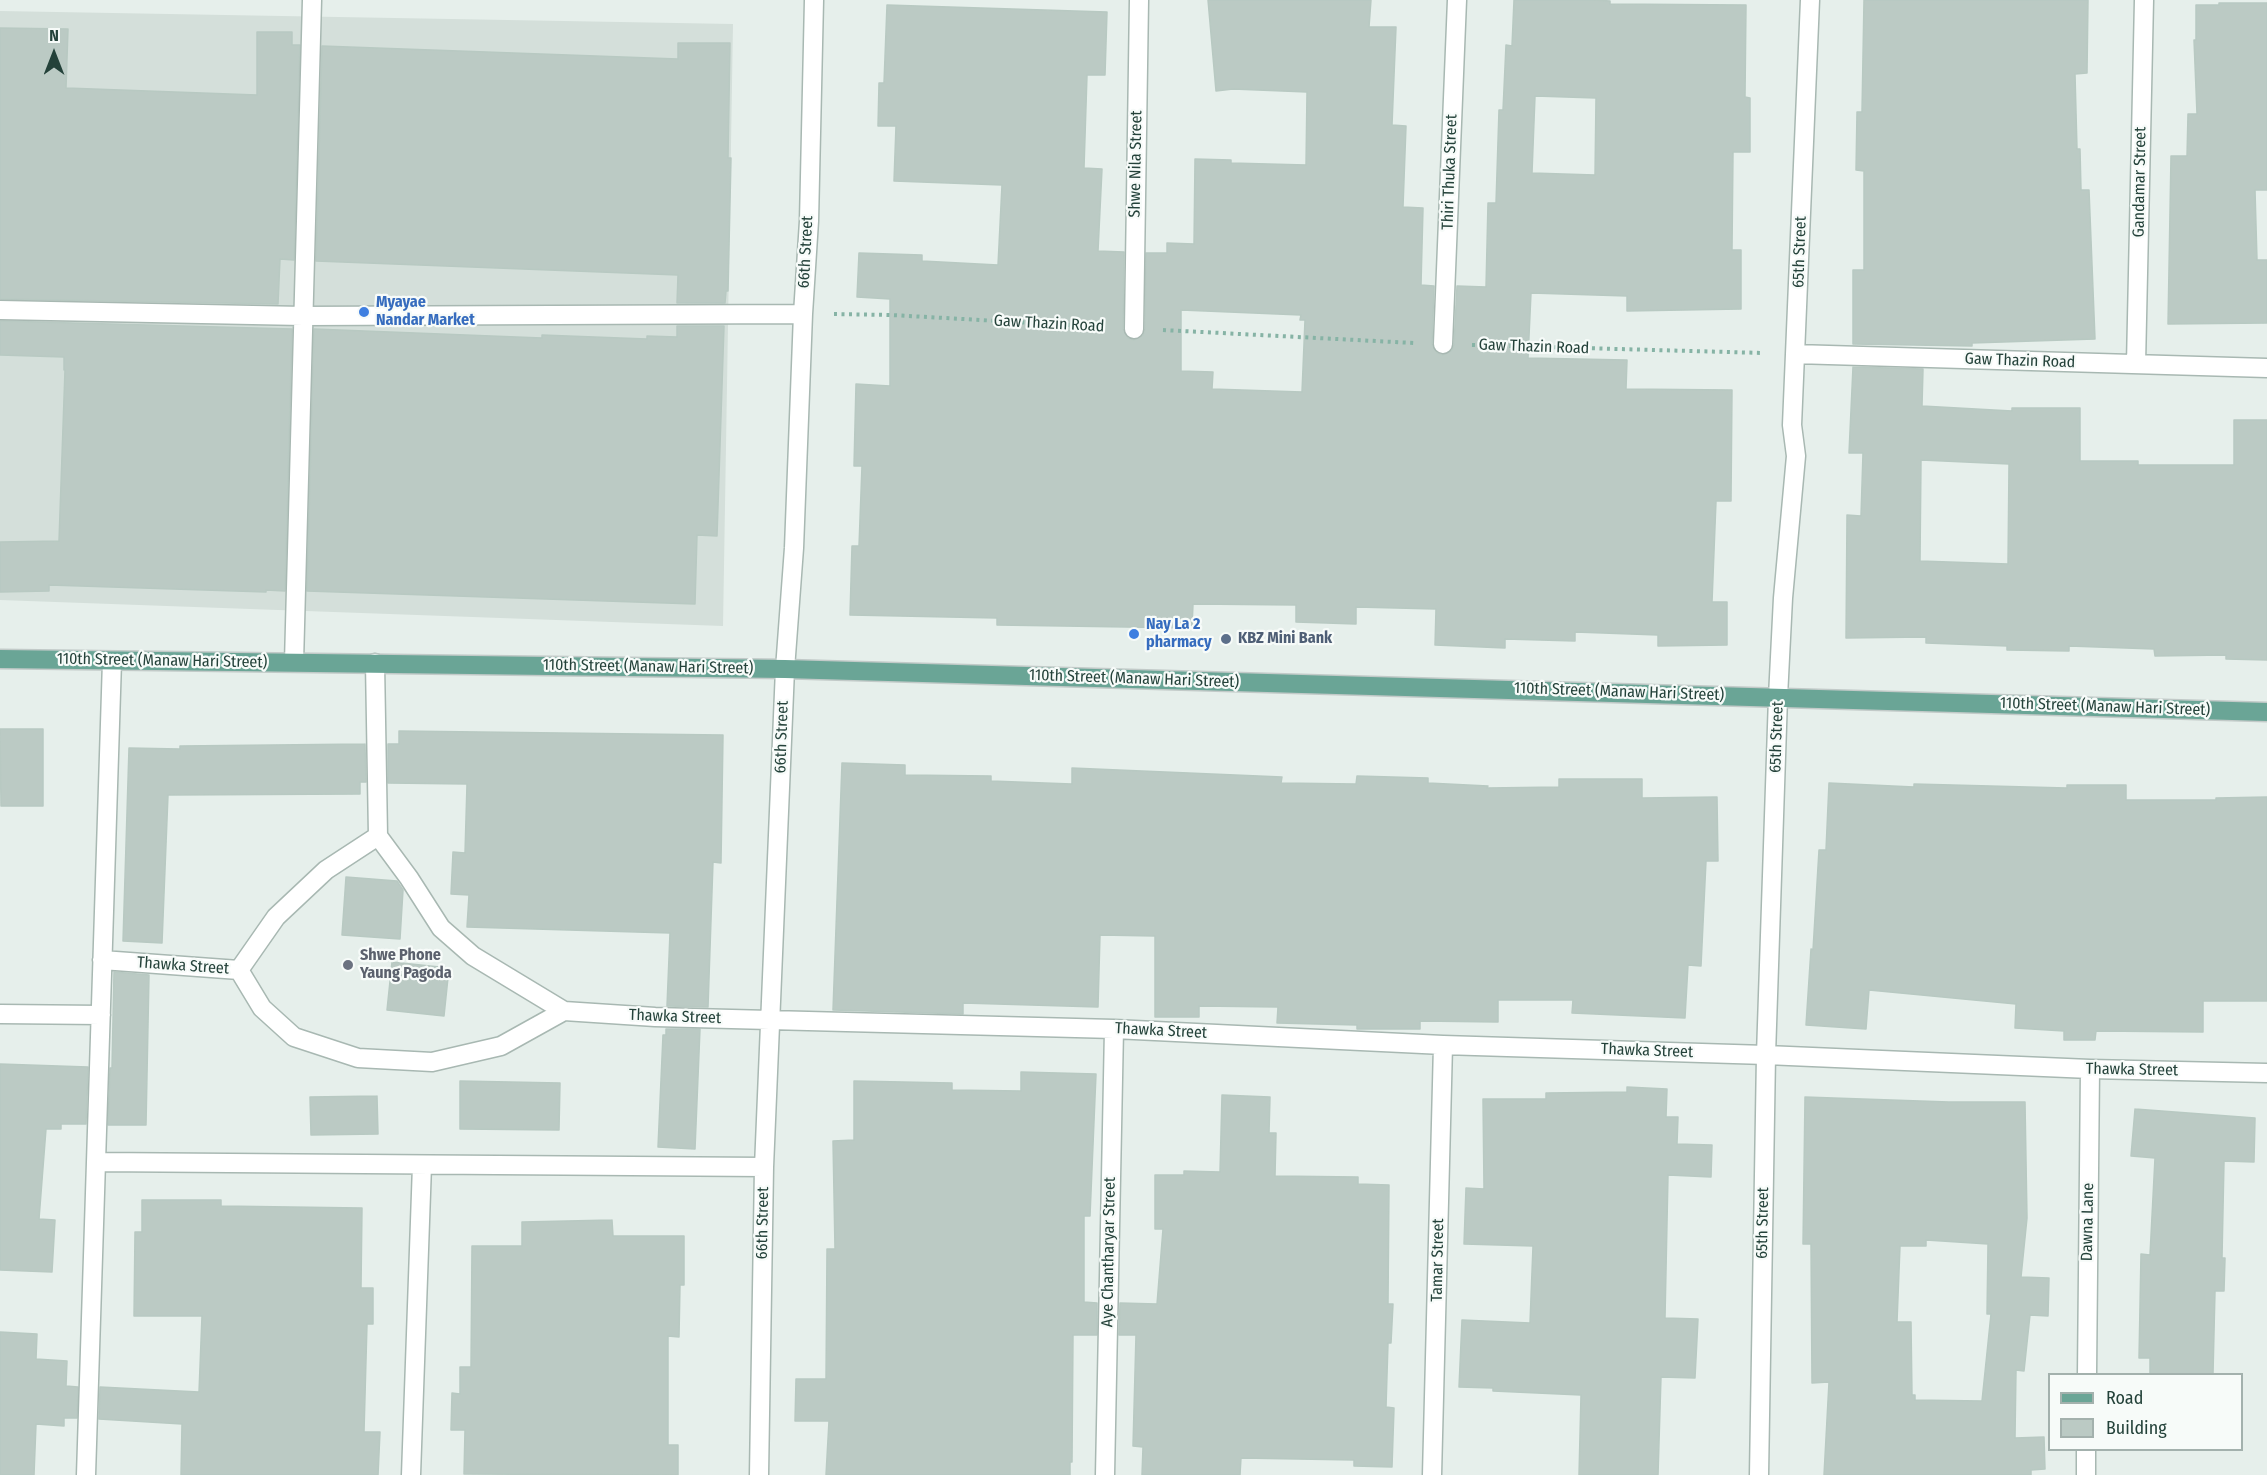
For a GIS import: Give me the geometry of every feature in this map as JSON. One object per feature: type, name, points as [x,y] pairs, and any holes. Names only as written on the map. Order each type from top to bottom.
[{"type":"main road","name":"110th Street (Manaw Hari Street)","points":[[0,659],[785,669],[2267,712]]},
{"type":"street","points":[[294,662],[312,0]]},
{"type":"street","name":"66th Street","points":[[759,1475],[764,1167],[785,669],[794,548],[802,314],[809,221],[814,0]]},
{"type":"street","name":"Shwe Nila Street","points":[[1134,329],[1139,0]]},
{"type":"street","name":"Thiri Thuka Street","points":[[1443,344],[1457,0]]},
{"type":"street","name":"65th Street","points":[[1759,1475],[1766,1055],[1778,697],[1783,598],[1796,456],[1792,425],[1810,0]]},
{"type":"street","name":"Gandamar Street","points":[[2136,364],[2144,0]]},
{"type":"street","points":[[0,310],[303,316],[802,314]]},
{"type":"street","name":"Gaw Thazin Road","points":[[1795,354],[2267,368]]},
{"type":"street","points":[[86,1475],[112,661]]},
{"type":"street","points":[[375,663],[378,836],[410,878],[441,928],[473,956],[564,1011]]},
{"type":"street","points":[[239,970],[276,917],[326,870],[378,836]]},
{"type":"street","name":"Thawka Street","points":[[102,960],[239,970],[262,1008],[294,1037],[358,1058],[432,1062],[501,1046],[564,1011],[655,1017],[1114,1029],[1443,1045],[1766,1055],[2090,1069],[2267,1073]]},
{"type":"street","points":[[0,1014],[101,1015]]},
{"type":"street","name":"Aye Chantharyar Street","points":[[1105,1475],[1114,1029]]},
{"type":"street","name":"Tamar Street","points":[[1432,1475],[1443,1045]]},
{"type":"street","name":"Dawna Lane","points":[[2087,1373],[2090,1069]]},
{"type":"street","points":[[96,1162],[764,1167]]},
{"type":"street","points":[[411,1475],[422,1165]]},
{"type":"street","points":[[2086,1451],[2086,1475]]},
{"type":"path","name":"Gaw Thazin Road","points":[[802,314],[891,315],[1443,344],[1795,354]]},
{"type":"shaded area","name":"Myayae Nandar Market","points":[[0,11],[733,24],[723,626],[0,600]]},
{"type":"building","points":[[1208,0],[1371,0],[1369,27],[1396,27],[1392,125],[1406,126],[1403,207],[1423,208],[1421,285],[1434,286],[1432,344],[1437,353],[1443,355],[1452,350],[1454,345],[1457,286],[1486,287],[1488,203],[1496,203],[1499,110],[1503,110],[1506,45],[1512,46],[1514,0],[1594,0],[1610,1],[1610,4],[1746,5],[1745,97],[1750,98],[1750,152],[1733,152],[1732,250],[1741,250],[1741,309],[1627,311],[1627,296],[1531,293],[1528,358],[1627,360],[1626,389],[1732,390],[1731,501],[1716,501],[1712,602],[1727,602],[1727,645],[1658,646],[1658,635],[1575,632],[1575,641],[1505,639],[1505,648],[1435,645],[1436,609],[1356,607],[1356,624],[1296,622],[1296,605],[1193,604],[1192,628],[997,625],[997,618],[850,615],[852,546],[859,546],[862,466],[854,466],[856,384],[890,386],[890,299],[857,297],[859,253],[922,255],[922,261],[998,265],[1002,185],[894,181],[896,126],[878,126],[879,83],[884,83],[887,5],[1107,12],[1105,75],[1087,75],[1084,168],[1102,169],[1098,251],[1124,252],[1123,329],[1128,338],[1134,340],[1143,335],[1145,329],[1146,253],[1167,253],[1167,243],[1194,244],[1195,159],[1231,160],[1231,163],[1306,165],[1307,92],[1233,89],[1216,91]],"holes":[[[1535,96],[1596,98],[1595,175],[1532,173]],[[1181,310],[1301,315],[1300,320],[1305,320],[1302,392],[1212,389],[1213,372],[1181,371]]]},
{"type":"building","points":[[1864,0],[2088,0],[2087,73],[2075,74],[2077,149],[2080,149],[2081,190],[2089,190],[2095,339],[1972,343],[1972,346],[1853,344],[1853,270],[1864,270],[1864,171],[1856,170],[1857,112],[1862,112]]},
{"type":"building","points":[[2219,3],[2267,3],[2267,190],[2255,190],[2257,260],[2267,260],[2267,323],[2168,324],[2171,156],[2187,156],[2188,114],[2197,114],[2194,40],[2196,40],[2196,5],[2219,5]]},
{"type":"building","points":[[0,28],[68,29],[66,88],[257,95],[257,32],[292,32],[292,45],[300,45],[294,260],[280,259],[278,304],[0,299]]},
{"type":"building","points":[[678,43],[730,43],[728,158],[731,158],[728,291],[726,291],[725,303],[677,303],[678,275],[316,261],[322,46],[678,59]]},
{"type":"building","points":[[0,321],[292,329],[285,591],[49,585],[49,591],[0,592],[0,542],[59,541],[65,370],[64,357],[0,355]]},
{"type":"building","points":[[677,326],[724,326],[717,536],[697,535],[695,604],[307,591],[314,329],[542,338],[542,335],[647,339],[647,336],[677,337]]},
{"type":"building","points":[[1853,367],[1923,369],[1922,406],[2012,411],[2012,408],[2080,408],[2080,461],[2138,461],[2138,465],[2234,465],[2234,420],[2267,420],[2267,660],[2226,659],[2226,655],[2155,656],[2154,649],[2069,646],[2069,651],[2007,650],[2007,646],[1926,643],[1926,637],[1846,638],[1847,515],[1861,516],[1863,453],[1849,453]],"holes":[[[1921,460],[2009,464],[2008,564],[1920,561]]]},
{"type":"building","points":[[0,729],[43,729],[43,806],[1,806]]},
{"type":"building","points":[[399,731],[723,735],[721,863],[713,862],[708,1007],[667,1006],[670,933],[467,927],[469,895],[451,894],[453,852],[465,853],[467,784],[388,783],[388,744],[399,744]]},
{"type":"building","points":[[365,744],[366,782],[360,782],[360,794],[168,795],[162,943],[123,941],[129,748],[180,749],[180,746]]},
{"type":"building","points":[[842,763],[905,765],[905,775],[991,776],[991,781],[1072,784],[1072,768],[1282,777],[1281,783],[1356,784],[1357,776],[1428,778],[1428,783],[1488,786],[1487,788],[1559,787],[1559,779],[1642,779],[1642,798],[1717,797],[1718,861],[1706,861],[1701,966],[1688,965],[1685,1018],[1572,1013],[1573,1000],[1498,1000],[1498,1022],[1420,1021],[1420,1029],[1357,1029],[1357,1025],[1277,1023],[1278,1007],[1199,1006],[1199,1017],[1155,1017],[1155,936],[1100,935],[1098,1007],[963,1003],[963,1014],[833,1010]]},
{"type":"building","points":[[1829,783],[1914,787],[1914,784],[2067,788],[2067,785],[2126,785],[2126,800],[2216,800],[2216,798],[2267,797],[2267,1001],[2203,1001],[2203,1032],[2096,1031],[2095,1040],[2064,1040],[2064,1031],[2015,1028],[2016,1004],[1869,990],[1866,1029],[1806,1025],[1819,850],[1826,850]]},
{"type":"building","points":[[346,877],[397,881],[403,890],[400,939],[342,935]]},
{"type":"building","points":[[392,962],[449,968],[444,1016],[387,1010]]},
{"type":"building","points":[[114,972],[149,975],[146,1125],[108,1125]]},
{"type":"building","points":[[666,1029],[700,1029],[695,1149],[658,1147],[663,1035],[666,1035]]},
{"type":"building","points":[[0,1064],[88,1067],[86,1124],[61,1124],[61,1129],[46,1129],[39,1219],[55,1220],[52,1272],[0,1270]]},
{"type":"building","points":[[1021,1072],[1096,1074],[1090,1216],[1084,1216],[1084,1302],[1097,1303],[1097,1335],[1073,1335],[1070,1475],[826,1475],[829,1421],[795,1421],[796,1379],[826,1379],[827,1249],[835,1249],[833,1141],[854,1140],[854,1081],[952,1083],[952,1090],[1021,1091]]},
{"type":"building","points":[[460,1081],[560,1083],[559,1130],[460,1129]]},
{"type":"building","points":[[1627,1087],[1667,1089],[1666,1117],[1678,1117],[1677,1144],[1712,1145],[1711,1177],[1668,1175],[1665,1318],[1698,1319],[1695,1378],[1661,1377],[1658,1475],[1579,1475],[1581,1395],[1459,1387],[1462,1320],[1530,1323],[1533,1246],[1464,1244],[1466,1188],[1484,1189],[1483,1099],[1546,1099],[1546,1093],[1627,1092]]},
{"type":"building","points":[[1222,1095],[1270,1097],[1269,1133],[1276,1133],[1275,1176],[1358,1177],[1358,1184],[1389,1185],[1388,1304],[1393,1304],[1391,1343],[1388,1343],[1386,1407],[1394,1408],[1392,1467],[1354,1466],[1354,1460],[1241,1458],[1240,1475],[1142,1475],[1143,1447],[1133,1446],[1136,1335],[1119,1335],[1120,1303],[1157,1304],[1163,1229],[1155,1229],[1155,1175],[1184,1175],[1184,1171],[1220,1172]]},
{"type":"building","points":[[377,1096],[378,1134],[311,1135],[310,1097]]},
{"type":"building","points":[[1805,1097],[2025,1102],[2027,1218],[2021,1277],[2049,1278],[2048,1316],[2030,1315],[2024,1371],[2016,1370],[2015,1438],[2044,1437],[2045,1469],[2031,1470],[2031,1475],[1824,1475],[1829,1382],[1812,1383],[1811,1244],[1803,1244]],"holes":[[[1926,1240],[1988,1244],[1987,1314],[1991,1314],[1982,1401],[1915,1400],[1915,1395],[1912,1395],[1911,1322],[1897,1322],[1900,1246],[1926,1246]]]},
{"type":"building","points":[[2135,1109],[2255,1118],[2254,1162],[2224,1161],[2222,1258],[2225,1258],[2224,1291],[2215,1291],[2213,1373],[2150,1373],[2150,1358],[2139,1358],[2141,1254],[2150,1255],[2155,1158],[2131,1156]]},
{"type":"building","points":[[142,1200],[221,1200],[221,1206],[362,1208],[361,1288],[373,1288],[373,1324],[367,1324],[364,1432],[380,1432],[378,1475],[181,1475],[182,1424],[99,1419],[100,1387],[199,1392],[202,1316],[134,1316],[135,1232],[142,1232]]},
{"type":"building","points":[[612,1220],[613,1236],[684,1236],[684,1285],[680,1285],[679,1337],[668,1336],[668,1445],[678,1445],[678,1475],[464,1474],[465,1430],[451,1430],[452,1393],[460,1394],[460,1367],[471,1367],[472,1246],[522,1246],[522,1222]]},
{"type":"building","points":[[0,1332],[37,1334],[36,1359],[67,1361],[66,1386],[78,1387],[77,1418],[64,1418],[64,1426],[36,1424],[34,1475],[0,1475]]},
{"type":"place","name":"Myayae Nandar Market","points":[[364,312]]},
{"type":"place","name":"Nay La 2 pharmacy","points":[[1134,634]]},
{"type":"place","name":"KBZ Mini Bank","points":[[1226,639]]},
{"type":"place","name":"Shwe Phone Yaung Pagoda","points":[[348,965]]}]
